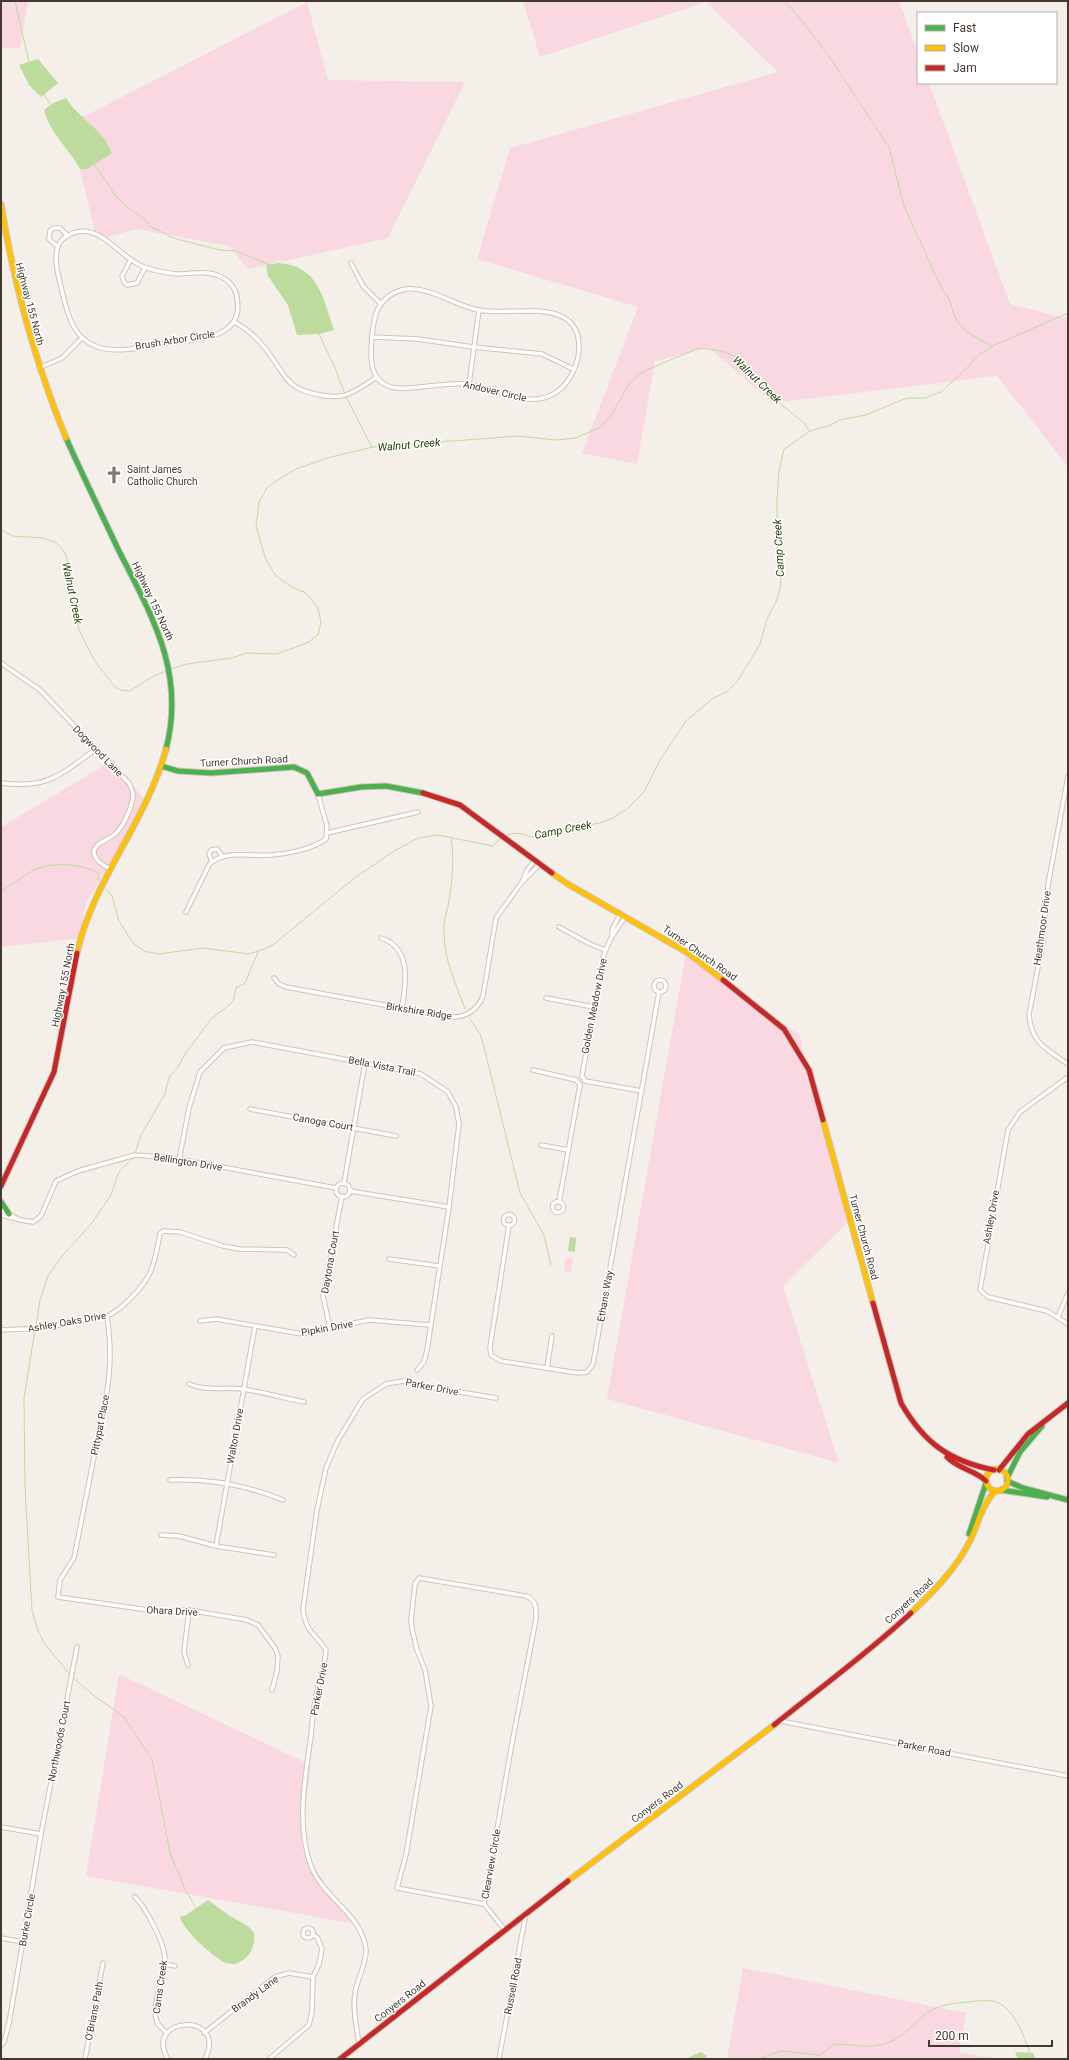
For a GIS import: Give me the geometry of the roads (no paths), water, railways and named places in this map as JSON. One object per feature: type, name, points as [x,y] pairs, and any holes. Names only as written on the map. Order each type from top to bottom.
[{"type":"main road","name":"Highway 155 North","points":[[1,204],[2,225],[15,285],[38,368],[93,497],[146,602],[166,648],[172,679],[172,722],[161,766],[93,905],[77,951],[54,1072],[1,1186]]},
{"type":"main road","name":"Turner Church Road","points":[[161,766],[184,772],[205,773],[294,767],[307,774],[314,783],[318,794],[361,787],[378,786],[422,792],[456,804],[498,832],[583,894],[688,953],[741,993],[784,1029],[809,1070],[901,1403],[918,1430],[952,1461],[978,1474],[986,1482]]},
{"type":"main road","points":[[1,1202],[9,1214]]},
{"type":"main road","points":[[1060,1498],[998,1491],[990,1489],[986,1482],[988,1474],[1005,1464],[1023,1440],[1068,1403]]},
{"type":"main road","points":[[998,1491],[1005,1487],[1007,1479],[1020,1452],[1044,1422]]},
{"type":"main road","name":"Turner Church Road","points":[[947,1456],[972,1465],[996,1470]]},
{"type":"main road","points":[[996,1470],[1004,1472],[1007,1479],[1023,1488],[1068,1500]]},
{"type":"main road","name":"Conyers Road","points":[[967,1544],[986,1482]]},
{"type":"main road","name":"Conyers Road","points":[[340,2059],[526,1914],[780,1721],[848,1665],[875,1646],[939,1586],[967,1544],[987,1500],[998,1491]]},
{"type":"street","points":[[68,235],[60,228],[53,228],[50,230],[49,240],[58,247],[68,235],[83,231],[94,233],[130,261],[145,268],[166,273],[208,273],[222,277],[230,284],[237,295],[238,306],[234,322],[257,339],[287,379],[302,390],[329,397],[339,397],[350,394],[377,377],[372,364],[373,337],[375,316],[381,304],[362,286],[351,263]]},
{"type":"street","name":"Brush Arbor Circle","points":[[58,247],[56,264],[68,314],[73,327],[82,338],[97,347],[115,349],[214,336],[227,329],[234,322]]},
{"type":"street","points":[[130,261],[122,276],[124,282],[127,284],[137,283],[145,268]]},
{"type":"street","name":"Andover Circle","points":[[377,377],[384,384],[396,389],[445,383],[469,384],[523,398],[539,399],[550,396],[561,388],[573,369],[579,354],[578,340],[574,329],[562,316],[544,310],[503,312],[479,310],[414,289],[395,292],[381,304]]},
{"type":"street","points":[[469,384],[479,310]]},
{"type":"street","points":[[373,337],[418,339],[473,347],[542,354],[573,369]]},
{"type":"street","points":[[38,368],[62,358],[82,338]]},
{"type":"street","name":"Dogwood Lane","points":[[1,663],[40,690],[129,783],[133,792],[133,799],[129,809],[117,833],[96,848],[94,856],[98,862],[110,869]]},
{"type":"street","points":[[1,783],[28,785],[46,782],[69,769],[96,749]]},
{"type":"street","name":"Heathmoor Drive","points":[[1068,776],[1048,885],[1043,942],[1030,1014],[1030,1026],[1034,1036],[1042,1046],[1068,1064]]},
{"type":"street","points":[[186,912],[212,862],[224,857],[287,853],[316,845],[326,838],[327,833],[318,794]]},
{"type":"street","points":[[327,833],[418,812]]},
{"type":"street","points":[[212,862],[209,854],[211,850],[217,849],[224,857]]},
{"type":"street","name":"Birkshire Ridge","points":[[522,882],[527,870],[535,860]]},
{"type":"street","name":"Birkshire Ridge","points":[[274,978],[283,986],[454,1017],[466,1015],[477,1007],[484,994],[495,920],[522,882],[540,864]]},
{"type":"street","name":"Golden Meadow Drive","points":[[611,938],[612,930],[620,914]]},
{"type":"street","name":"Golden Meadow Drive","points":[[582,1076],[605,950],[625,917]]},
{"type":"street","points":[[559,927],[590,944],[605,950]]},
{"type":"street","points":[[381,938],[394,944],[402,957],[406,979],[402,1008]]},
{"type":"street","name":"Ethans Way","points":[[509,1225],[490,1353],[498,1360],[580,1374],[587,1372],[592,1366],[659,992]]},
{"type":"street","points":[[546,998],[594,1007]]},
{"type":"street","name":"Bella Vista Trail","points":[[179,1160],[189,1108],[200,1072],[224,1048],[252,1042],[365,1063],[420,1074],[448,1092],[456,1107],[459,1124],[449,1207],[424,1362],[417,1370]]},
{"type":"street","points":[[344,1183],[365,1063]]},
{"type":"street","points":[[533,1070],[576,1080],[580,1085]]},
{"type":"street","points":[[576,1080],[582,1076],[585,1081]]},
{"type":"street","name":"Ashley Drive","points":[[1068,1077],[1020,1112],[1008,1130],[980,1283],[980,1290],[988,1297],[1035,1308],[1058,1317],[1068,1324]]},
{"type":"street","points":[[559,1202],[580,1085],[585,1081],[642,1091]]},
{"type":"street","name":"Canoga Court","points":[[250,1109],[354,1127],[396,1136]]},
{"type":"street","points":[[541,1145],[568,1150]]},
{"type":"street","name":"Bellington Drive","points":[[1,1215],[33,1222],[38,1220],[56,1181],[78,1171],[134,1155],[179,1160],[336,1188]]},
{"type":"street","points":[[344,1183],[349,1186],[350,1191],[346,1196],[342,1196],[338,1194],[336,1188],[339,1184],[344,1183]]},
{"type":"street","points":[[350,1191],[449,1207]]},
{"type":"street","name":"Daytona Court","points":[[330,1328],[323,1296],[342,1196]]},
{"type":"street","points":[[1,1210],[20,1220]]},
{"type":"street","name":"Ashley Oaks Drive","points":[[1,1330],[43,1328],[107,1316],[117,1312],[147,1281],[155,1261],[160,1234],[163,1231],[180,1232],[224,1246],[239,1249],[287,1250],[294,1255]]},
{"type":"street","points":[[389,1259],[439,1266]]},
{"type":"street","points":[[1058,1317],[1068,1293]]},
{"type":"street","name":"Pittypat Place","points":[[79,1533],[111,1365],[107,1316]]},
{"type":"street","name":"Pipkin Drive","points":[[200,1321],[216,1319],[302,1334],[369,1320],[430,1325]]},
{"type":"street","name":"Walton Drive","points":[[216,1546],[255,1326]]},
{"type":"street","points":[[547,1368],[552,1336]]},
{"type":"street","name":"Parker Drive","points":[[360,2044],[355,2012],[355,1994],[365,1957],[364,1943],[349,1913],[324,1886],[312,1868],[307,1852],[304,1822],[304,1784],[315,1701],[326,1650],[312,1634],[305,1623],[303,1610],[317,1510],[326,1468],[337,1442],[363,1399],[386,1384],[402,1381],[496,1398]]},
{"type":"street","points":[[189,1384],[200,1388],[220,1387],[244,1390],[304,1402]]},
{"type":"street","points":[[170,1480],[195,1479],[226,1483],[258,1490],[283,1500]]},
{"type":"street","name":"Ohara Drive","points":[[79,1533],[74,1558],[60,1580],[58,1596],[162,1612],[189,1610],[247,1620],[258,1625],[269,1638],[278,1656],[277,1671],[272,1690]]},
{"type":"street","points":[[161,1535],[179,1536],[216,1546],[274,1555]]},
{"type":"street","name":"Clearview Circle","points":[[419,1578],[526,1596],[534,1601],[536,1607],[536,1619],[512,1742],[484,1904],[398,1888],[406,1855],[431,1706],[425,1670],[417,1650],[412,1629],[415,1584],[419,1578]]},
{"type":"street","points":[[188,1665],[184,1652],[189,1610]]},
{"type":"street","name":"Northwoods Court","points":[[41,1834],[77,1647]]},
{"type":"street","name":"Parker Road","points":[[780,1721],[1068,1776]]},
{"type":"street","points":[[1,1827],[41,1834]]},
{"type":"street","name":"Burke Circle","points":[[1,2045],[4,2042],[9,2023],[41,1834]]},
{"type":"street","name":"Cams Creek","points":[[135,1897],[143,1904],[163,1948],[164,1964],[155,2016],[158,2025],[167,2033]]},
{"type":"street","points":[[484,1904],[506,1930]]},
{"type":"street","name":"Russell Road","points":[[498,2059],[526,1914]]},
{"type":"street","points":[[269,2059],[309,2025],[312,2012],[313,1977],[319,1964],[322,1949],[317,1937],[313,1935]]},
{"type":"street","points":[[1,1938],[23,1942]]},
{"type":"street","name":"O'Brians Path","points":[[85,2059],[104,1964]]},
{"type":"street","points":[[164,1964],[175,1966]]},
{"type":"street","name":"Brandy Lane","points":[[204,2033],[276,1977],[289,1973],[313,1977]]},
{"type":"street","points":[[168,2059],[165,2054],[164,2042],[167,2033],[173,2028],[186,2024],[194,2025],[204,2033],[209,2044],[205,2059]]},
{"type":"waterway","points":[[15,1],[29,62]]},
{"type":"waterway","points":[[784,1],[798,16],[826,52],[889,147],[904,206],[940,285],[949,299],[955,317],[960,325],[970,334],[992,346]]},
{"type":"waterway","points":[[44,94],[50,104]]},
{"type":"waterway","points":[[94,164],[116,196],[128,208],[142,217],[150,226],[173,238],[220,250],[236,251],[270,265]]},
{"type":"waterway","name":"Camp Creek","points":[[506,836],[515,833],[531,837],[551,831],[600,823],[611,819],[627,809],[644,792],[660,760],[686,721],[712,699],[728,691],[737,682],[760,644],[767,619],[777,600],[780,589],[781,580],[777,560],[777,500],[779,471],[784,449],[810,431],[831,425],[839,420],[866,415],[907,398],[925,398],[941,392],[965,370],[978,355],[993,346],[1068,313]]},
{"type":"waterway","points":[[319,334],[345,394]]},
{"type":"waterway","name":"Walnut Creek","points":[[171,669],[187,664],[232,658],[246,653],[277,654],[307,643],[318,635],[321,622],[318,608],[306,593],[292,587],[276,576],[266,560],[256,526],[259,502],[267,488],[296,469],[331,457],[373,447],[518,436],[556,440],[576,438],[599,428],[609,419],[629,384],[644,371],[699,348],[722,351],[736,357],[767,393],[803,422],[810,431]]},
{"type":"waterway","points":[[346,397],[372,447]]},
{"type":"waterway","name":"Walnut Creek","points":[[1,530],[13,536],[42,538],[55,542],[62,549],[66,555],[79,630],[94,660],[115,687],[121,690],[130,691],[152,677],[168,670]]},
{"type":"waterway","name":"Camp Creek","points":[[106,889],[112,896],[119,921],[133,943],[144,951],[158,954],[203,948],[249,954],[274,944],[352,880],[394,851],[418,838],[438,835],[493,846],[501,838]]},
{"type":"waterway","points":[[451,839],[453,856],[451,888],[444,923],[445,943],[451,972],[465,1009]]},
{"type":"waterway","name":"Camp Creek","points":[[1,891],[34,870],[53,865],[77,866],[92,870],[98,873],[99,880]]},
{"type":"waterway","points":[[135,1154],[140,1137],[165,1094],[169,1077],[178,1067],[185,1054],[211,1019],[233,1002],[236,988],[245,983],[258,952]]},
{"type":"waterway","points":[[470,1019],[480,1034],[484,1047],[520,1193],[544,1235],[551,1265]]},
{"type":"waterway","points":[[36,1326],[40,1300],[48,1276],[63,1255],[92,1223],[111,1195],[119,1172],[134,1157]]},
{"type":"waterway","points":[[35,1330],[24,1398],[25,1488],[32,1610],[38,1631],[45,1644],[71,1676]]},
{"type":"waterway","points":[[73,1678],[124,1717],[152,1759],[170,1853],[185,1889],[196,1908]]},
{"type":"waterway","points":[[758,2059],[781,2051],[820,2055],[835,2044],[863,2046],[876,2046],[884,2044],[898,2038],[927,2013],[936,2008],[954,2003],[983,2001],[999,2003],[1012,2014],[1021,2030],[1030,2053]]},
{"type":"place","name":"Saint James Catholic Church","points":[[114,475]]}]
